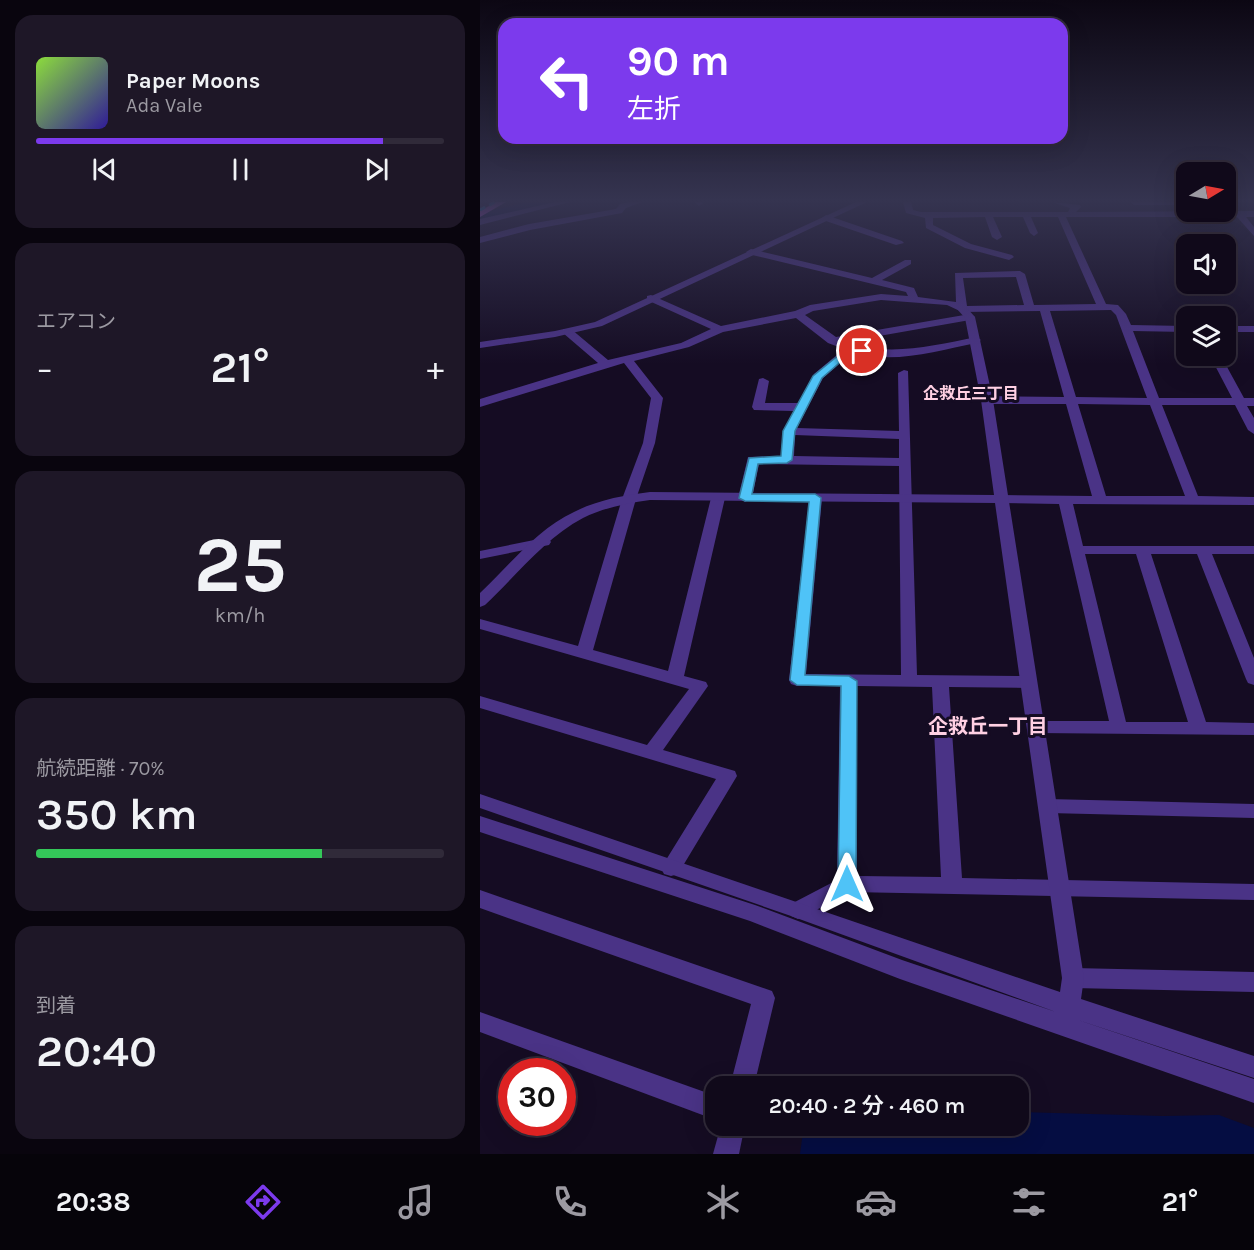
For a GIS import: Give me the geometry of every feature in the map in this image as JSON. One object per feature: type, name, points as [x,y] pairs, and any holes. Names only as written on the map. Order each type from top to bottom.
[{"type":"street","points":[[480,345],[598,324],[743,256]]},
{"type":"street","points":[[767,256],[910,290],[914,298]]},
{"type":"street","points":[[978,266],[981,256]]},
{"type":"street","points":[[1004,256],[1009,257]]},
{"type":"street","points":[[1081,256],[1102,307]]},
{"type":"street","points":[[873,281],[908,262]]},
{"type":"street","points":[[1030,307],[1020,274],[978,266],[958,275],[966,313],[976,340],[987,400],[1072,978],[1065,1027]]},
{"type":"street","points":[[480,403],[626,358],[685,345],[720,329],[798,314],[810,308],[881,297],[914,298],[949,302],[966,313]]},
{"type":"street","points":[[651,298],[720,329]]},
{"type":"street","points":[[832,341],[966,313],[1030,307],[1117,308],[1193,500]]},
{"type":"street","points":[[1044,307],[1100,500]]},
{"type":"street","points":[[798,314],[832,341],[850,349],[895,355],[976,340]]},
{"type":"street","points":[[1125,328],[1176,329]]},
{"type":"street","points":[[1236,329],[1254,329]]},
{"type":"street","points":[[567,331],[606,364]]},
{"type":"street","points":[[787,460],[789,431],[818,376],[850,349]]},
{"type":"street","points":[[584,653],[629,499],[649,443],[657,398],[626,358]]},
{"type":"street","points":[[1221,366],[1254,430]]},
{"type":"street","points":[[904,373],[909,681]]},
{"type":"street","points":[[763,381],[758,407],[801,407]]},
{"type":"street","points":[[987,400],[1254,402]]},
{"type":"street","points":[[789,431],[905,435]]},
{"type":"street","points":[[745,498],[753,460],[906,462]]},
{"type":"street","points":[[480,602],[544,542],[576,516],[629,499],[650,496],[1254,501]]},
{"type":"street","points":[[675,679],[718,498]]},
{"type":"street","points":[[815,498],[797,680],[1029,682]]},
{"type":"street","points":[[1065,500],[1119,728]]},
{"type":"street","points":[[480,555],[544,542]]},
{"type":"street","points":[[1077,550],[1254,550]]},
{"type":"street","points":[[1142,550],[1199,728]]},
{"type":"street","points":[[1203,550],[1254,678]]},
{"type":"street","points":[[480,624],[700,686],[652,752]]},
{"type":"street","points":[[847,884],[849,681]]},
{"type":"street","points":[[940,682],[952,884]]},
{"type":"street","points":[[480,702],[728,776],[671,868]]},
{"type":"street","points":[[1036,727],[1254,729]]},
{"type":"street","points":[[480,801],[798,910],[903,949],[1254,1067]]},
{"type":"street","points":[[1047,806],[1254,811]]},
{"type":"street","points":[[480,824],[755,914],[1065,1027],[1254,1091]]},
{"type":"street","points":[[798,910],[847,884],[952,884],[1254,892]]},
{"type":"street","points":[[480,899],[764,998],[744,1076]]},
{"type":"street","points":[[1072,978],[1254,982]]},
{"type":"street","points":[[480,1022],[705,1104]]},
{"type":"street","points":[[726,1154],[730,1136]]},
{"type":"shaded area","points":[[1029,1112],[1163,1116],[1219,1115],[1254,1128],[1254,1154],[800,1154],[802,1136],[1029,1136]]},
{"type":"district","name":"企救丘三丁目","points":[[971,393]]},
{"type":"district","name":"企救丘一丁目","points":[[988,726]]},
{"type":"route","points":[[847,884],[849,681],[797,680],[815,498],[745,498],[753,460],[787,460],[789,431],[818,376],[850,349],[862,351]]}]
